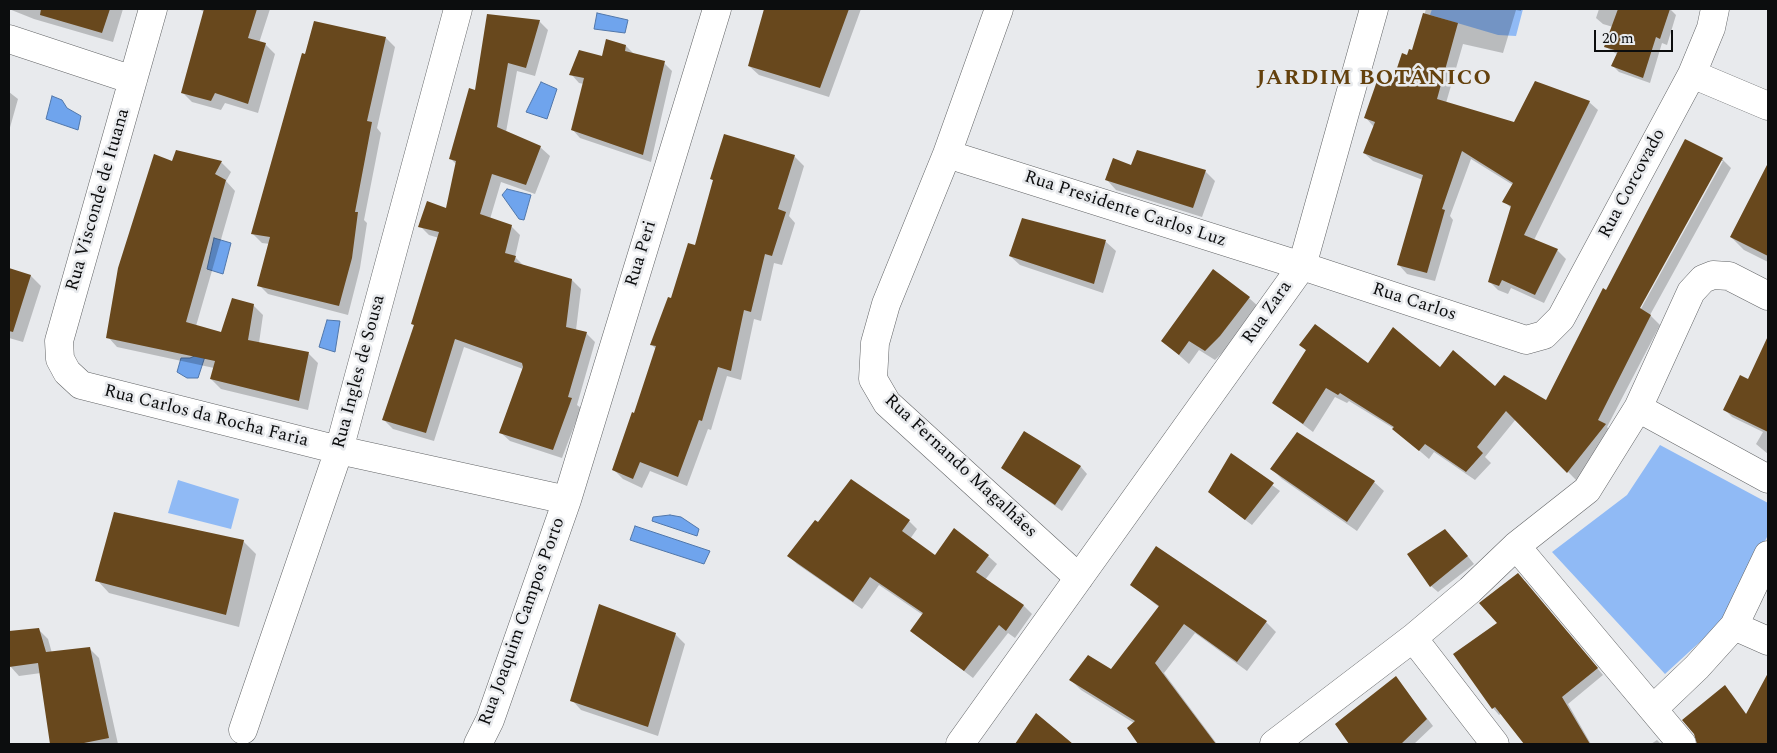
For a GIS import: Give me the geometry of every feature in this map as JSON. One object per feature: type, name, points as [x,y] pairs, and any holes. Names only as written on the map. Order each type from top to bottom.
[{"type":"street","name":"Rua Visconde de Ituana","points":[[81,385],[67,372],[60,359],[59,341],[153,9]]},
{"type":"street","name":"Rua Ingles de Sousa","points":[[243,730],[339,450],[458,9]]},
{"type":"street","name":"Rua Peri","points":[[567,500],[718,9]]},
{"type":"street","name":"Rua Fernando Magalhães","points":[[999,9],[947,154],[886,304],[875,343],[873,378],[887,403],[1079,578]]},
{"type":"street","name":"Rua Zara","points":[[1079,578],[1302,266],[1374,9]]},
{"type":"street","name":"Rua Corcovado","points":[[1526,340],[1544,335],[1561,318],[1692,74],[1712,28],[1715,9]]},
{"type":"street","points":[[9,39],[133,80]]},
{"type":"street","points":[[1692,74],[1768,106]]},
{"type":"street","name":"Rua Presidente Carlos Luz","points":[[947,154],[1302,266]]},
{"type":"street","name":"Rua Carlos","points":[[1302,266],[1526,340]]},
{"type":"street","points":[[1285,741],[1413,638],[1470,590],[1516,546],[1587,490],[1638,408],[1691,292],[1703,279],[1713,275],[1729,276],[1768,296]]},
{"type":"street","name":"Rua Carlos da Rocha Faria","points":[[81,385],[339,450],[567,500]]},
{"type":"street","points":[[1638,408],[1768,479]]},
{"type":"street","name":"Rua Joaquim Campos Porto","points":[[478,744],[490,720],[567,500]]},
{"type":"street","points":[[1516,546],[1682,744]]},
{"type":"street","points":[[1653,709],[1697,667],[1734,626],[1768,555]]},
{"type":"street","points":[[960,744],[1079,578]]},
{"type":"street","points":[[1734,626],[1768,641]]},
{"type":"street","points":[[1413,638],[1495,744]]},
{"type":"shaded area","points":[[1432,9],[1523,9],[1516,36],[1498,35],[1430,15]]},
{"type":"shaded area","points":[[597,13],[628,20],[625,33],[594,29]]},
{"type":"shaded area","points":[[541,82],[557,89],[547,119],[526,112]]},
{"type":"shaded area","points":[[52,96],[62,100],[67,108],[81,116],[78,130],[46,119]]},
{"type":"shaded area","points":[[507,189],[531,195],[524,220],[519,219],[502,195]]},
{"type":"shaded area","points":[[214,238],[231,243],[223,274],[207,269]]},
{"type":"shaded area","points":[[327,320],[340,321],[335,352],[319,347]]},
{"type":"shaded area","points":[[211,338],[198,378],[187,378],[177,372],[181,358],[190,358],[197,355]]},
{"type":"shaded area","points":[[1660,445],[1768,503],[1768,535],[1725,619],[1665,674],[1552,552],[1627,495]]},
{"type":"shaded area","points":[[178,480],[239,499],[231,529],[168,513]]},
{"type":"shaded area","points":[[670,515],[681,517],[699,529],[697,536],[652,521],[653,517]]},
{"type":"shaded area","points":[[635,526],[710,551],[704,564],[630,540]]},
{"type":"building","points":[[41,9],[110,9],[102,33],[40,15]]},
{"type":"building","points":[[204,9],[257,9],[248,38],[266,43],[248,104],[215,93],[211,101],[181,93]]},
{"type":"building","points":[[764,9],[849,9],[820,88],[748,66]]},
{"type":"building","points":[[1618,9],[1670,9],[1660,39],[1656,37],[1643,78],[1611,66],[1618,51],[1604,47]]},
{"type":"building","points":[[1423,13],[1458,23],[1437,99],[1514,122],[1535,81],[1590,101],[1524,235],[1558,249],[1535,295],[1502,280],[1499,286],[1488,282],[1511,206],[1502,202],[1513,183],[1462,151],[1442,209],[1445,210],[1427,273],[1397,265],[1423,175],[1363,153],[1375,122],[1364,118],[1377,81],[1391,86],[1402,53],[1407,55],[1409,49],[1412,50]]},
{"type":"building","points":[[487,14],[540,20],[526,68],[508,63],[497,127],[541,146],[526,185],[492,174],[480,214],[512,225],[505,253],[516,256],[514,262],[572,279],[566,327],[587,332],[568,397],[572,398],[553,450],[499,433],[523,367],[522,363],[455,339],[426,433],[382,420],[414,325],[411,324],[439,232],[418,227],[427,201],[446,208],[456,161],[449,159],[469,88],[475,90]]},
{"type":"building","points":[[314,21],[386,37],[367,121],[372,122],[355,212],[358,212],[352,258],[339,306],[257,286],[270,237],[251,234],[302,53],[305,54]]},
{"type":"building","points":[[606,39],[626,45],[625,51],[665,61],[643,155],[571,130],[584,78],[569,75],[579,50],[602,56]]},
{"type":"building","points":[[724,134],[795,155],[778,209],[786,212],[772,256],[765,254],[751,312],[744,310],[731,371],[718,367],[702,421],[699,420],[678,477],[640,462],[633,479],[612,470],[632,412],[634,413],[656,346],[650,345],[668,297],[671,298],[688,243],[695,245],[713,180],[710,179]]},
{"type":"building","points":[[1685,139],[1723,158],[1640,308],[1651,315],[1598,420],[1606,424],[1567,473],[1506,411],[1477,447],[1483,453],[1466,472],[1425,444],[1419,451],[1392,429],[1394,427],[1340,393],[1338,395],[1326,388],[1303,424],[1272,403],[1306,350],[1299,345],[1315,324],[1368,363],[1393,327],[1440,367],[1453,350],[1495,386],[1504,375],[1546,400],[1603,288],[1606,290]]},
{"type":"building","points":[[176,150],[222,161],[215,174],[226,180],[186,322],[221,332],[232,298],[254,304],[248,340],[309,352],[299,401],[210,379],[215,361],[106,338],[118,268],[154,154],[172,161]]},
{"type":"building","points":[[1137,150],[1206,170],[1193,208],[1105,180],[1113,158],[1131,165]]},
{"type":"building","points":[[1768,163],[1768,256],[1730,237]]},
{"type":"building","points":[[1022,218],[1106,240],[1094,284],[1009,256]]},
{"type":"building","points":[[9,268],[31,275],[13,332],[9,331]]},
{"type":"building","points":[[1213,269],[1250,297],[1220,336],[1205,351],[1189,341],[1179,355],[1161,341]]},
{"type":"building","points":[[1768,336],[1768,432],[1723,410],[1740,375],[1748,379]]},
{"type":"building","points":[[1024,431],[1081,466],[1055,505],[1001,468]]},
{"type":"building","points":[[1297,432],[1375,481],[1347,522],[1270,469]]},
{"type":"building","points":[[1231,453],[1274,483],[1245,520],[1208,492]]},
{"type":"building","points":[[851,479],[910,520],[902,531],[935,555],[954,528],[989,555],[976,572],[1024,605],[1006,631],[999,625],[964,671],[910,631],[923,613],[870,577],[853,602],[787,556],[815,520],[818,522]]},
{"type":"building","points":[[114,512],[244,540],[226,615],[95,581]]},
{"type":"building","points":[[1445,529],[1468,556],[1430,587],[1407,554]]},
{"type":"building","points":[[1156,546],[1267,621],[1237,662],[1184,624],[1155,663],[1216,744],[1138,744],[1127,728],[1135,721],[1069,680],[1088,655],[1111,669],[1159,606],[1130,585]]},
{"type":"building","points":[[1518,573],[1598,668],[1562,697],[1590,744],[1524,744],[1495,707],[1492,709],[1453,654],[1497,623],[1479,603]]},
{"type":"building","points":[[599,604],[676,633],[648,727],[570,701]]},
{"type":"building","points":[[39,628],[46,652],[90,647],[109,738],[79,744],[50,744],[38,663],[9,667],[9,631]]},
{"type":"building","points":[[1768,673],[1768,744],[1697,744],[1694,734],[1682,720],[1725,685],[1746,714]]},
{"type":"building","points":[[1396,676],[1427,719],[1401,744],[1349,744],[1335,724]]},
{"type":"building","points":[[1036,713],[1073,744],[1015,744]]},
{"type":"district","name":"JARDIM BOTÂNICO","points":[[1374,80]]}]
